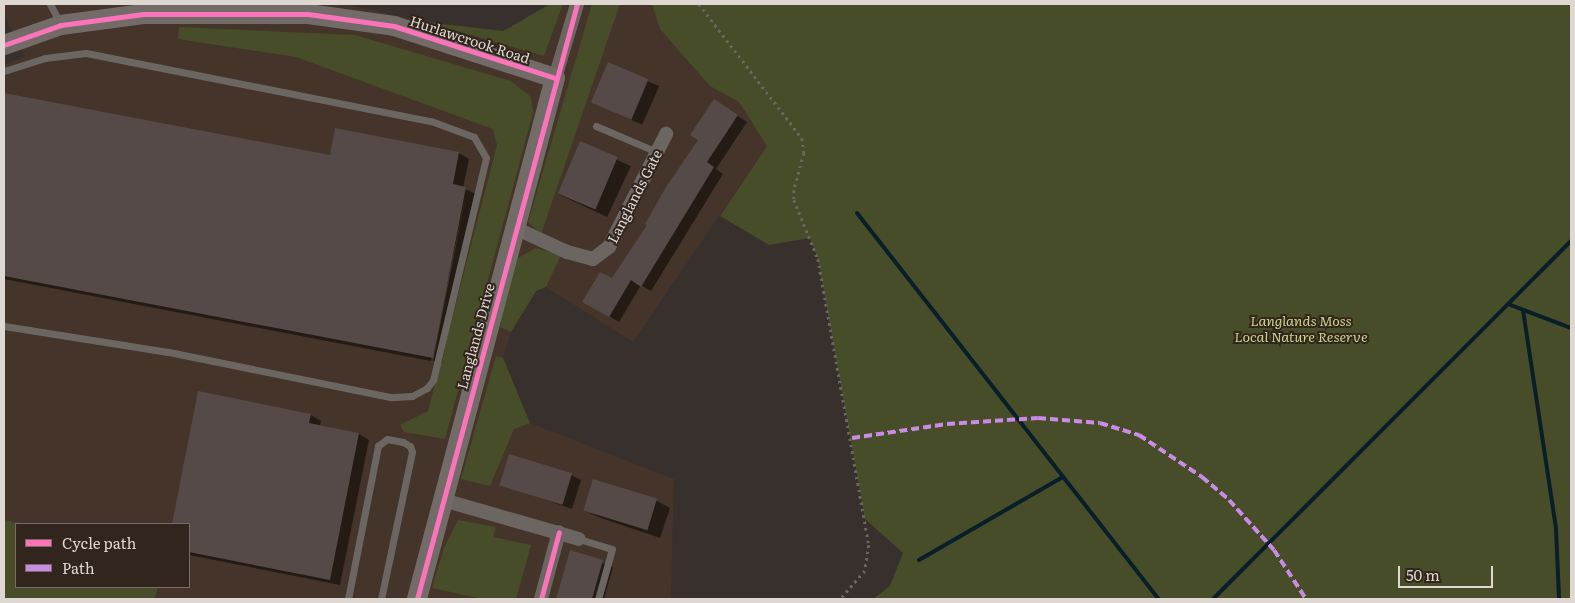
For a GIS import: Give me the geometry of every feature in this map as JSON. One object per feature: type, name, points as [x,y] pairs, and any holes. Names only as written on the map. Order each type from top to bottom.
[{"type":"street","points":[[555,78],[577,4]]},
{"type":"street","name":"Hurlawcrook Road","points":[[4,45],[60,25],[188,8],[308,14],[394,26],[555,78]]},
{"type":"street","name":"Langlands Drive","points":[[416,599],[555,78]]},
{"type":"street","name":"Langlands Gate","points":[[515,228],[566,252],[593,259],[609,247],[666,134]]},
{"type":"street","points":[[443,500],[579,538]]},
{"type":"street","points":[[541,599],[559,532]]},
{"type":"lane","points":[[50,4],[60,25]]},
{"type":"lane","points":[[4,71],[45,58],[86,53],[103,56],[431,121],[474,137],[486,158],[433,380],[427,388],[412,396],[390,397],[168,352],[4,326]]},
{"type":"lane","points":[[596,126],[658,152]]},
{"type":"lane","points":[[348,599],[378,446],[387,439],[403,442],[410,446],[412,452],[381,599]]},
{"type":"lane","points":[[579,538],[612,549],[598,599]]},
{"type":"path","points":[[699,4],[802,138],[804,153],[794,190],[804,224],[818,259],[852,438],[869,545],[865,571],[841,599]]},
{"type":"shaded area","points":[[4,4],[345,4],[426,22],[544,56],[563,4],[676,4],[767,146],[633,342],[546,287],[536,291],[511,332],[503,358],[530,423],[674,479],[671,599],[159,599],[155,598],[158,588],[190,588],[190,523],[20,523],[4,520],[4,65],[25,56],[4,14]]},
{"type":"green space","points":[[550,4],[563,4],[544,56],[426,22],[503,31]]},
{"type":"green space","points":[[592,4],[620,4],[541,234],[528,222]]},
{"type":"green space","name":"Langlands Moss Local Nature Reserve","points":[[652,4],[1571,4],[1571,599],[873,599],[890,586],[903,553],[865,519],[818,259],[810,238],[769,245],[720,216],[767,146],[739,102],[710,86],[660,29]]},
{"type":"green space","points":[[179,27],[355,35],[511,81],[531,97],[533,113],[445,439],[404,432],[400,425],[428,411],[497,145],[493,129],[296,57],[178,39]]},
{"type":"green space","points":[[536,248],[561,255],[546,287],[536,291],[511,332],[500,327],[511,270],[518,258]]},
{"type":"green space","points":[[496,356],[503,358],[530,423],[514,429],[490,486],[461,479]]},
{"type":"green space","points":[[4,520],[20,523],[15,523],[15,588],[158,588],[155,598],[159,599],[4,599]]},
{"type":"green space","points":[[458,520],[496,527],[493,537],[531,545],[516,599],[483,599],[432,588],[444,548]]},
{"type":"building","points":[[608,62],[649,79],[631,120],[591,103]]},
{"type":"building","points":[[4,93],[330,155],[335,128],[459,152],[453,184],[466,187],[433,358],[4,276]]},
{"type":"building","points":[[714,99],[738,115],[707,162],[714,167],[641,287],[631,280],[609,317],[582,302],[600,272],[612,278],[647,225],[645,224],[666,187],[698,140],[690,135]]},
{"type":"building","points":[[580,141],[618,157],[595,209],[558,193]]},
{"type":"building","points":[[198,391],[311,414],[309,423],[359,433],[330,580],[190,552],[190,523],[172,523]]},
{"type":"building","points":[[509,454],[572,473],[562,505],[499,486]]},
{"type":"building","points":[[593,479],[657,499],[647,530],[583,511]]},
{"type":"building","points":[[570,550],[603,560],[592,599],[556,599]]},
{"type":"waterway","points":[[857,213],[1159,599]]},
{"type":"waterway","points":[[1213,599],[1571,241]]},
{"type":"waterway","points":[[1508,304],[1571,328]]},
{"type":"waterway","points":[[1523,310],[1556,529],[1559,599]]},
{"type":"waterway","points":[[919,560],[1063,477]]},
{"type":"marked path","points":[[852,438],[947,424],[1038,418],[1100,423],[1139,435],[1202,477],[1229,500],[1274,550],[1306,599]]},
{"type":"cycle path","points":[[417,599],[577,4]]},
{"type":"cycle path","points":[[4,45],[61,25],[143,14],[308,14],[394,26],[555,78]]},
{"type":"cycle path","points":[[541,599],[559,532]]}]
